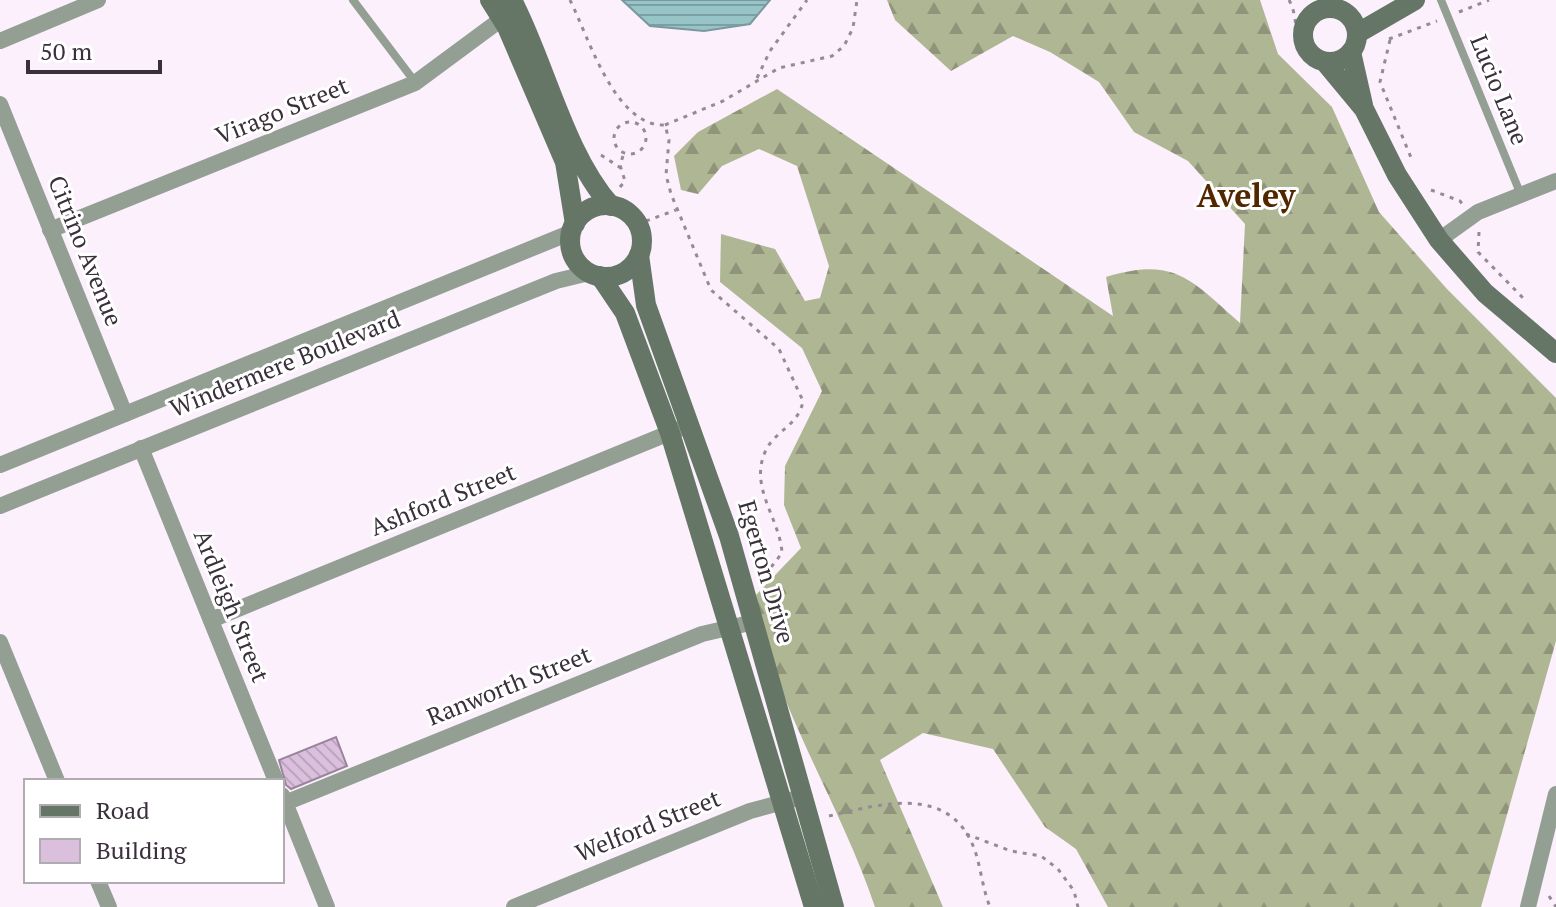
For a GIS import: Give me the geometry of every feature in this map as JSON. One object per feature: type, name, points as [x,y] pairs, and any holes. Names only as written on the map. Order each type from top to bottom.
[{"type":"street","points":[[0,41],[98,0]]},
{"type":"street","points":[[490,0],[510,9],[575,147],[614,198],[638,223],[641,234],[639,255],[623,273],[594,275],[572,251],[574,228],[565,162],[510,9]]},
{"type":"street","points":[[1411,1],[1305,9],[1305,45],[1309,53],[1325,62],[1364,109],[1397,175],[1439,240],[1485,293],[1556,353]]},
{"type":"street","points":[[1325,62],[1339,60],[1379,21],[1411,1]]},
{"type":"street","points":[[1333,7],[1354,43],[1364,109]]},
{"type":"street","name":"Virago Street","points":[[50,230],[415,83],[510,9]]},
{"type":"street","name":"Citrino Avenue","points":[[0,104],[125,414]]},
{"type":"street","points":[[1439,240],[1471,218],[1556,181]]},
{"type":"street","points":[[574,228],[590,210],[614,198]]},
{"type":"street","name":"Windermere Boulevard","points":[[0,465],[574,228]]},
{"type":"street","name":"Egerton Drive","points":[[639,255],[646,305],[692,424],[754,622],[834,907]]},
{"type":"street","name":"Windermere Boulevard","points":[[0,506],[542,287],[594,275]]},
{"type":"street","name":"Egerton Drive","points":[[594,275],[625,313],[670,433],[814,907]]},
{"type":"street","name":"Ashford Street","points":[[211,620],[692,424]]},
{"type":"street","name":"Ardleigh Street","points":[[141,448],[275,779]]},
{"type":"street","name":"Ranworth Street","points":[[284,799],[702,634],[754,622]]},
{"type":"street","points":[[0,642],[56,779]]},
{"type":"street","points":[[1528,907],[1556,794]]},
{"type":"street","name":"Welford Street","points":[[514,907],[782,801],[803,797]]},
{"type":"street","points":[[284,799],[327,907]]},
{"type":"street","points":[[99,883],[109,907]]},
{"type":"lane","points":[[353,0],[415,83]]},
{"type":"lane","name":"Lucio Lane","points":[[1441,0],[1521,195]]},
{"type":"path","points":[[757,78],[770,51],[807,0]]},
{"type":"path","points":[[665,125],[723,101],[757,78],[787,65],[832,56],[844,46],[853,28],[857,0]]},
{"type":"path","points":[[1390,40],[1489,0]]},
{"type":"path","points":[[1379,21],[1390,40],[1380,82],[1415,168]]},
{"type":"path","points":[[637,121],[645,132],[646,143],[639,152],[624,153],[616,147],[615,131],[622,124],[637,121]]},
{"type":"path","points":[[594,146],[621,168]]},
{"type":"path","points":[[614,198],[625,181],[621,168],[624,153]]},
{"type":"path","points":[[1424,180],[1432,192],[1460,201],[1479,232],[1478,252],[1534,309]]},
{"type":"path","points":[[646,221],[677,210]]},
{"type":"path","points":[[810,822],[870,806],[926,802],[954,818],[966,834],[990,907]]},
{"type":"path","points":[[966,834],[1011,851],[1041,856],[1058,869],[1074,891],[1078,907]]},
{"type":"green space","points":[[887,0],[1260,0],[1278,54],[1332,107],[1379,212],[1447,289],[1556,398],[1556,641],[1481,907],[1108,907],[1076,849],[1045,827],[993,749],[923,733],[880,760],[943,907],[875,907],[781,688],[767,648],[756,595],[801,548],[784,505],[785,466],[822,391],[802,348],[720,282],[721,234],[775,249],[805,301],[820,298],[829,266],[797,166],[759,149],[722,166],[698,194],[681,190],[674,156],[698,132],[777,89],[1113,316],[1106,277],[1149,269],[1166,271],[1194,284],[1240,323],[1245,224],[1188,161],[1134,132],[1099,82],[1050,52],[1013,36],[951,71],[895,20]]},
{"type":"water","points":[[622,0],[770,0],[750,24],[704,31],[650,26]]},
{"type":"building","points":[[336,737],[347,766],[291,789],[286,785],[279,760]]},
{"type":"district","name":"Aveley","points":[[1246,196]]}]
